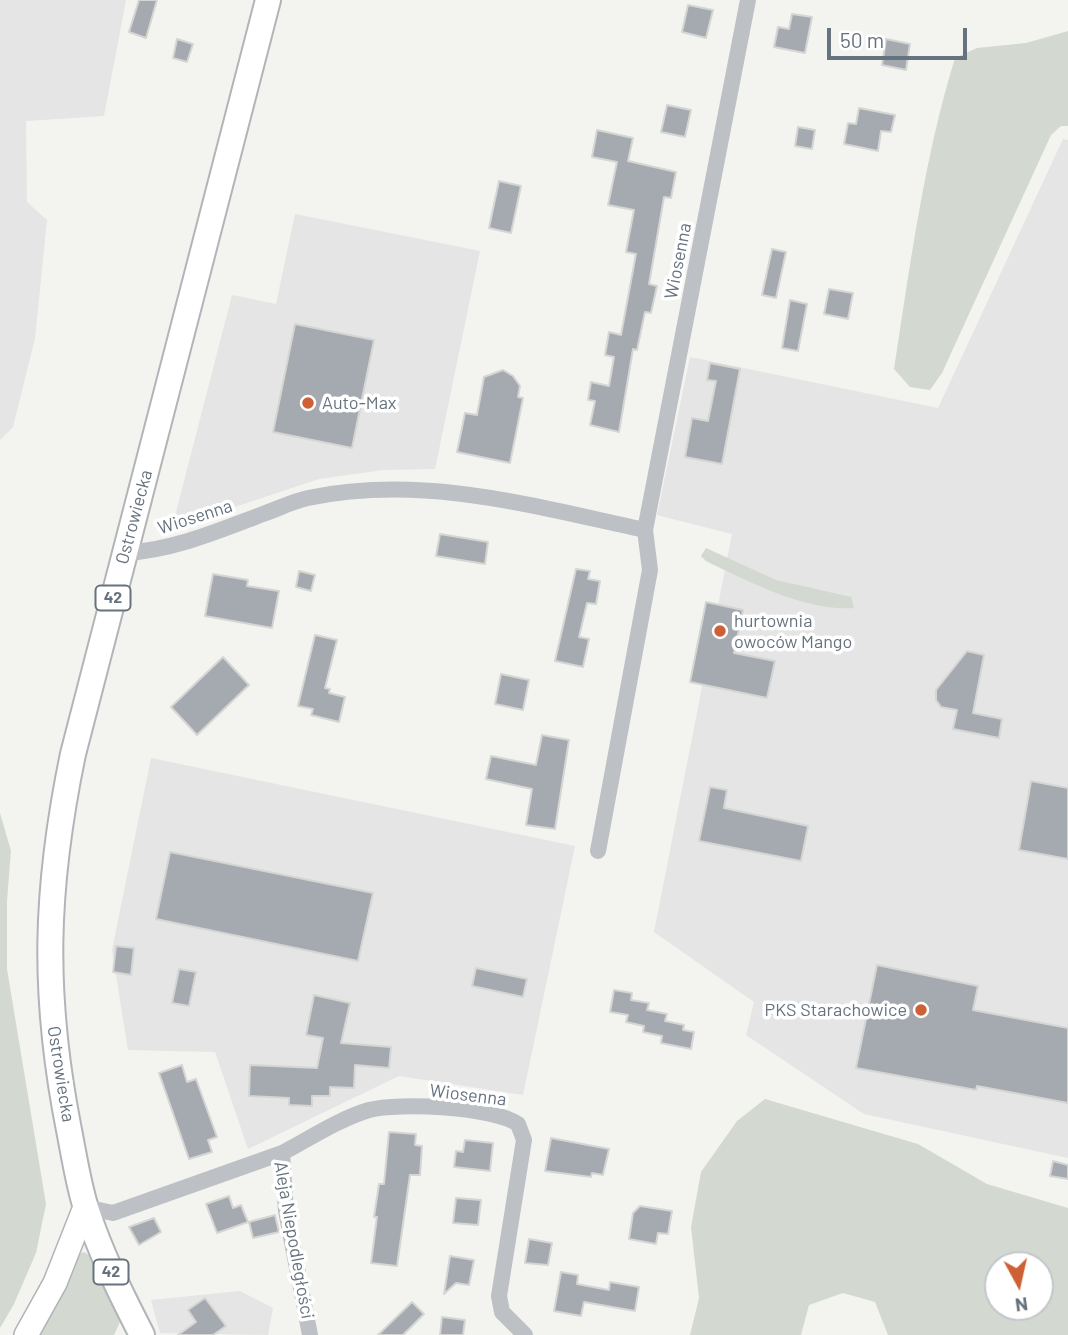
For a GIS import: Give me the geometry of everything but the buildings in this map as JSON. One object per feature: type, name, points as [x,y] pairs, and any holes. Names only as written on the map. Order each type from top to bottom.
[{"type":"main road","name":"Ostrowiecka","points":[[85,1207],[60,1081],[51,1014],[48,950],[59,825],[73,754],[268,0]]},
{"type":"main road","name":"42","points":[[85,1207],[114,1279],[142,1335]]},
{"type":"street","name":"Wiosenna","points":[[598,851],[650,570],[645,530],[748,0]]},
{"type":"street","name":"Wiosenna","points":[[125,553],[185,543],[306,499],[358,490],[410,488],[471,493],[645,530]]},
{"type":"street","name":"Wiosenna","points":[[282,1153],[368,1110],[390,1106],[500,1115],[518,1124],[524,1139],[499,1296],[502,1312],[525,1335]]},
{"type":"street","name":"Aleja Niepodległości","points":[[85,1207],[113,1213],[282,1153],[286,1211],[310,1335]]},
{"type":"street","points":[[26,1335],[55,1283],[85,1207]]},
{"type":"shaded area","points":[[0,0],[126,0],[104,116],[26,121],[27,202],[47,220],[35,338],[13,427],[0,440]]},
{"type":"shaded area","points":[[1068,31],[1068,126],[1061,126],[1051,135],[942,373],[930,390],[910,387],[894,369],[926,173],[955,58],[977,48],[1026,43]]},
{"type":"shaded area","points":[[1063,139],[1068,140],[1068,1158],[864,1114],[746,1035],[754,1002],[654,932],[732,534],[657,515],[690,357],[938,408]]},
{"type":"shaded area","points":[[295,214],[480,251],[435,469],[383,470],[319,479],[196,520],[175,516],[232,295],[276,304]]},
{"type":"shaded area","points":[[706,548],[776,580],[851,597],[854,608],[817,605],[758,586],[706,561],[701,556]]},
{"type":"shaded area","points":[[151,758],[575,846],[523,1095],[399,1076],[248,1149],[215,1052],[128,1050],[112,950]]},
{"type":"shaded area","points":[[0,813],[11,851],[7,901],[7,969],[46,1204],[36,1253],[14,1304],[0,1328]]},
{"type":"shaded area","points":[[765,1099],[918,1144],[987,1184],[1068,1208],[1068,1335],[888,1335],[875,1302],[843,1293],[809,1305],[801,1335],[690,1335],[699,1298],[691,1227],[701,1172],[737,1121]]},
{"type":"shaded area","points":[[84,1252],[89,1255],[120,1322],[114,1335],[38,1335],[58,1301],[75,1256]]},
{"type":"shaded area","points":[[240,1291],[273,1308],[268,1335],[160,1333],[151,1300]]},
{"type":"place","name":"Auto-Max","points":[[308,403]]},
{"type":"place","name":"hurtownia owoców Mango","points":[[720,631]]},
{"type":"place","name":"PKS Starachowice","points":[[921,1010]]}]
